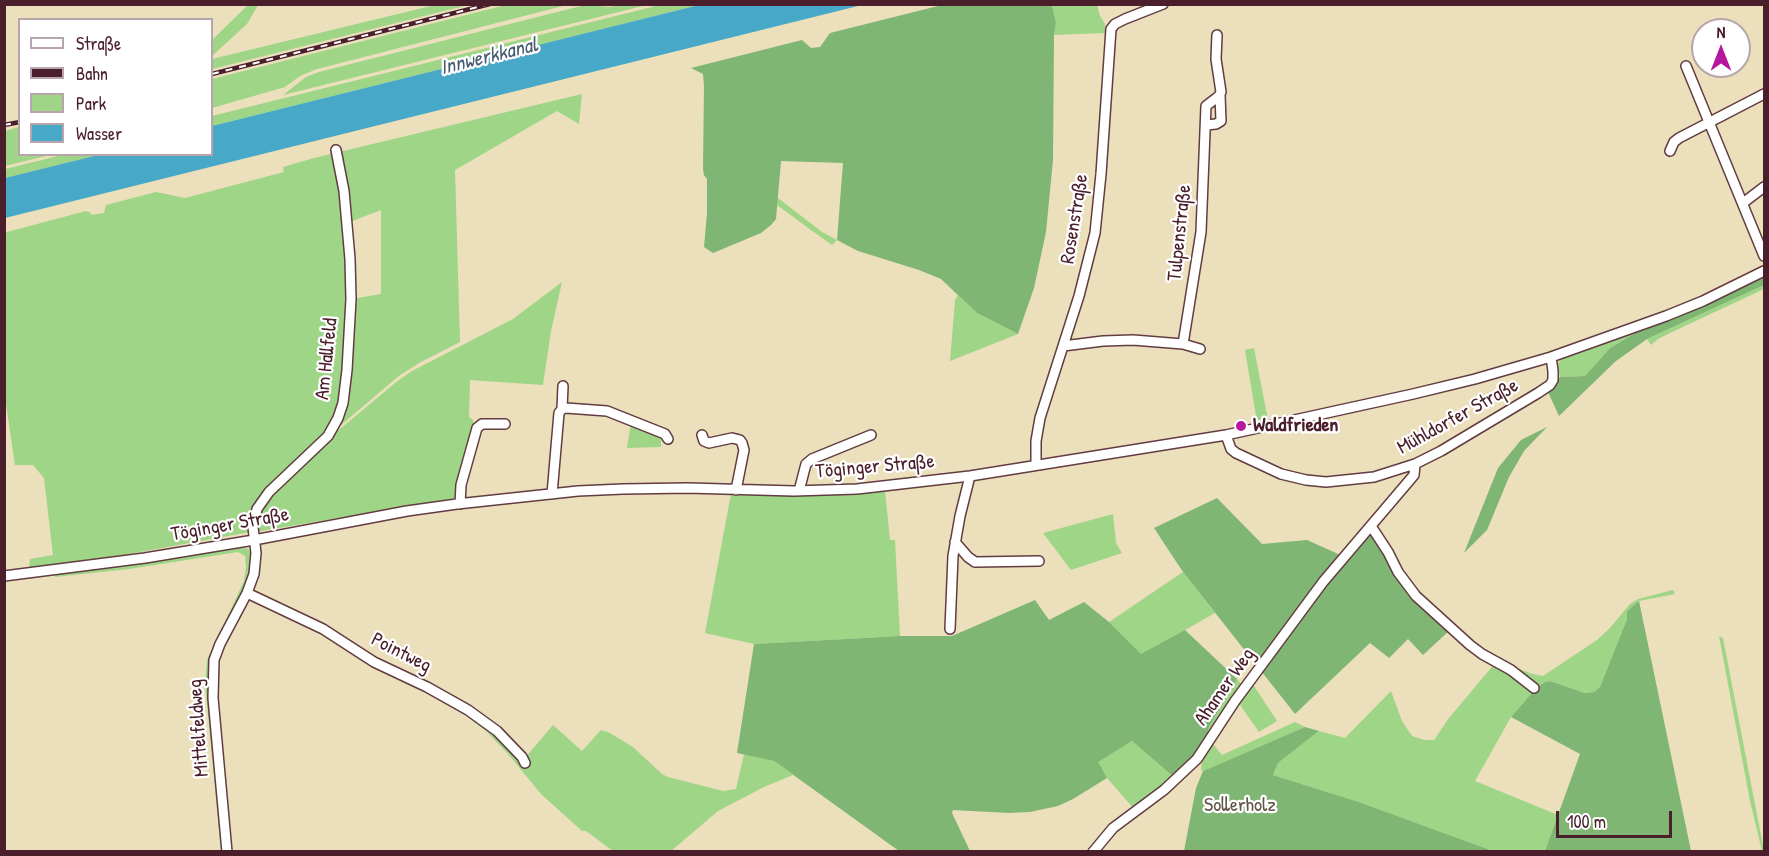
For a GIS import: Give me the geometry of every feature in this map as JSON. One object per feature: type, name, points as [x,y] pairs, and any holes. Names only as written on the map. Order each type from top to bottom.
[{"type":"street","name":"Rosenstraße","points":[[1036,465],[1036,441],[1040,418],[1088,265],[1097,222],[1111,29],[1125,19],[1163,4]]},
{"type":"street","points":[[1206,125],[1216,124],[1221,120],[1216,35]]},
{"type":"street","points":[[1686,66],[1764,256]]},
{"type":"street","name":"Tulpenstraße","points":[[1183,344],[1201,232],[1206,106],[1220,94]]},
{"type":"street","points":[[1670,151],[1674,142],[1679,138],[1764,94]]},
{"type":"street","name":"Am Hallfeld","points":[[254,540],[254,519],[259,505],[269,492],[328,436],[343,403],[350,311],[350,259],[344,191],[336,150]]},
{"type":"street","points":[[1743,204],[1764,187]]},
{"type":"street","name":"Mühldorfer Straße","points":[[955,478],[1226,435],[1475,379],[1551,357],[1666,316],[1703,301],[1764,271]]},
{"type":"street","points":[[1063,346],[1133,340],[1183,344],[1200,349]]},
{"type":"street","name":"Mühldorfer Straße","points":[[1226,435],[1231,449],[1236,453],[1272,470],[1306,480],[1326,482],[1374,477],[1414,464],[1497,418],[1550,385],[1554,376],[1551,357]]},
{"type":"street","points":[[552,494],[563,386]]},
{"type":"street","points":[[562,409],[607,411],[664,434],[668,439]]},
{"type":"street","points":[[460,504],[461,485],[477,428],[486,423],[505,424]]},
{"type":"street","points":[[702,435],[709,443],[732,438],[742,443],[744,450],[736,490]]},
{"type":"street","name":"Töginger Straße","points":[[799,491],[806,464],[812,459],[871,435]]},
{"type":"street","name":"Ahamer Weg","points":[[1093,852],[1113,828],[1164,790],[1197,759],[1234,701],[1323,582],[1414,475],[1414,464]]},
{"type":"street","points":[[950,629],[955,542],[970,476]]},
{"type":"street","name":"Töginger Straße","points":[[4,576],[145,558],[254,540],[359,519],[460,504],[552,494],[634,489],[799,491],[857,489],[955,478]]},
{"type":"street","points":[[1371,526],[1398,572],[1416,596],[1476,650],[1511,670],[1534,688]]},
{"type":"street","name":"Mittelfeldweg","points":[[227,852],[212,674],[216,654],[247,593],[255,565],[254,540]]},
{"type":"street","points":[[955,542],[975,562],[1040,561]]},
{"type":"street","name":"Pointweg","points":[[247,593],[323,629],[374,662],[427,687],[468,710],[497,731],[525,763]]},
{"type":"green space","points":[[946,4],[1052,5],[1056,23],[1053,160],[1046,232],[1034,288],[1018,334],[977,313],[941,279],[858,251],[837,240],[843,163],[781,161],[776,219],[771,225],[761,233],[713,253],[704,247],[707,179],[703,169],[704,86],[703,74],[691,68],[802,40],[811,48],[820,47],[830,33]]},
{"type":"green space","points":[[248,5],[258,5],[247,24],[213,55],[213,39]]},
{"type":"green space","points":[[435,5],[468,5],[213,69],[213,59]]},
{"type":"green space","points":[[506,5],[567,5],[317,69],[300,76],[285,87],[213,108],[213,79]]},
{"type":"green space","points":[[585,5],[610,7],[647,5],[283,95],[306,77],[319,72]]},
{"type":"green space","points":[[660,5],[699,5],[213,126],[213,116]]},
{"type":"green space","points":[[1052,5],[1097,5],[1105,24],[1105,33],[1054,35],[1056,23]]},
{"type":"green space","points":[[582,94],[579,124],[557,111],[455,170],[460,342],[400,375],[334,431],[342,411],[352,299],[381,294],[381,210],[350,222],[341,402],[328,431],[271,486],[250,532],[118,556],[29,569],[30,559],[53,555],[44,478],[33,465],[15,465],[5,397],[4,236],[7,232],[86,211],[91,213],[90,215],[104,213],[106,205],[156,192],[185,198],[284,172],[283,167],[314,158]]},
{"type":"green space","points":[[18,127],[18,156],[46,156],[5,166],[5,131]]},
{"type":"green space","points":[[58,156],[94,156],[5,178],[5,169]]},
{"type":"green space","points":[[778,198],[822,232],[837,240],[832,245],[777,205]]},
{"type":"green space","points":[[1764,275],[1764,285],[1647,339],[1616,361],[1559,416],[1548,392],[1560,377],[1585,376],[1610,348],[1640,330]]},
{"type":"green space","points":[[562,282],[551,331],[543,385],[470,380],[469,417],[473,420],[474,428],[456,498],[255,532],[262,503],[322,444],[395,383],[412,371],[513,319]]},
{"type":"green space","points":[[1764,285],[1764,289],[1670,333],[1651,345],[1647,339]]},
{"type":"green space","points":[[958,295],[977,313],[1018,334],[950,361],[955,300]]},
{"type":"green space","points":[[1640,330],[1610,348],[1585,376],[1560,377],[1557,365],[1562,358]]},
{"type":"green space","points":[[1254,348],[1268,420],[1257,422],[1245,350]]},
{"type":"green space","points":[[631,422],[661,435],[661,447],[627,448]]},
{"type":"green space","points":[[1547,427],[1524,451],[1509,477],[1487,530],[1464,553],[1498,468],[1521,440]]},
{"type":"green space","points":[[885,491],[890,540],[895,540],[900,636],[754,644],[705,633],[731,494],[822,496]]},
{"type":"green space","points":[[1217,498],[1262,544],[1307,540],[1347,558],[1367,536],[1374,536],[1394,569],[1450,630],[1423,655],[1408,639],[1389,658],[1370,643],[1295,714],[1183,572],[1154,528]]},
{"type":"green space","points":[[1113,514],[1116,543],[1122,553],[1071,570],[1043,533]]},
{"type":"green space","points":[[239,547],[248,549],[251,553],[252,564],[244,590],[212,655],[223,851],[221,851],[205,684],[207,660],[244,581],[245,556],[238,552],[129,569],[55,577],[55,575]]},
{"type":"green space","points":[[1183,572],[1215,613],[1141,655],[1109,622]]},
{"type":"green space","points":[[1673,590],[1675,594],[1639,601],[1627,611],[1627,619],[1600,687],[1594,692],[1585,693],[1550,681],[1536,688],[1504,664],[1543,676],[1597,640],[1630,604],[1638,599]]},
{"type":"green space","points":[[1035,600],[1049,620],[1084,602],[1109,622],[1141,654],[1185,630],[1237,679],[1208,729],[1210,740],[1176,779],[1132,741],[1098,762],[1107,778],[1058,806],[1030,812],[1009,813],[953,810],[952,813],[970,851],[899,851],[774,761],[737,753],[754,644],[900,636],[952,636]]},
{"type":"green space","points":[[1639,601],[1691,851],[1545,851],[1580,754],[1511,717],[1536,688],[1545,682],[1550,681],[1585,693],[1594,692],[1600,687],[1627,619],[1627,611]]},
{"type":"green space","points":[[1719,636],[1723,638],[1764,851],[1762,851],[1750,801]]},
{"type":"green space","points":[[1496,662],[1534,690],[1511,717],[1475,781],[1558,815],[1545,851],[1493,851],[1359,802],[1273,775],[1278,763],[1319,731],[1345,738],[1391,691],[1402,721],[1412,736],[1434,740],[1449,718]]},
{"type":"green space","points":[[1237,679],[1243,686],[1210,740],[1208,729]]},
{"type":"green space","points":[[1252,683],[1277,721],[1259,732],[1238,702]]},
{"type":"green space","points":[[456,708],[469,713],[525,758],[553,725],[582,751],[601,730],[633,747],[668,777],[723,791],[736,789],[744,754],[774,761],[793,775],[718,811],[671,851],[613,851],[586,831],[582,831],[541,794],[487,732]]},
{"type":"green space","points":[[1295,722],[1305,727],[1201,770],[1202,759],[1212,743],[1222,755]]},
{"type":"green space","name":"Sollerholz","points":[[1305,727],[1319,731],[1278,763],[1273,775],[1359,802],[1493,851],[1184,851],[1196,788],[1203,771]]},
{"type":"green space","points":[[1132,741],[1176,779],[1135,810],[1107,778],[1097,762]]},
{"type":"water","points":[[699,5],[862,5],[5,218],[5,178],[94,156],[213,156],[213,126]]},
{"type":"railway","points":[[213,74],[490,4]]},
{"type":"railway","points":[[4,125],[18,122]]},
{"type":"place","name":"Waldfrieden","points":[[1241,426]]},
{"type":"water label","name":"Innwerkkanal","points":[[489,57]]}]
